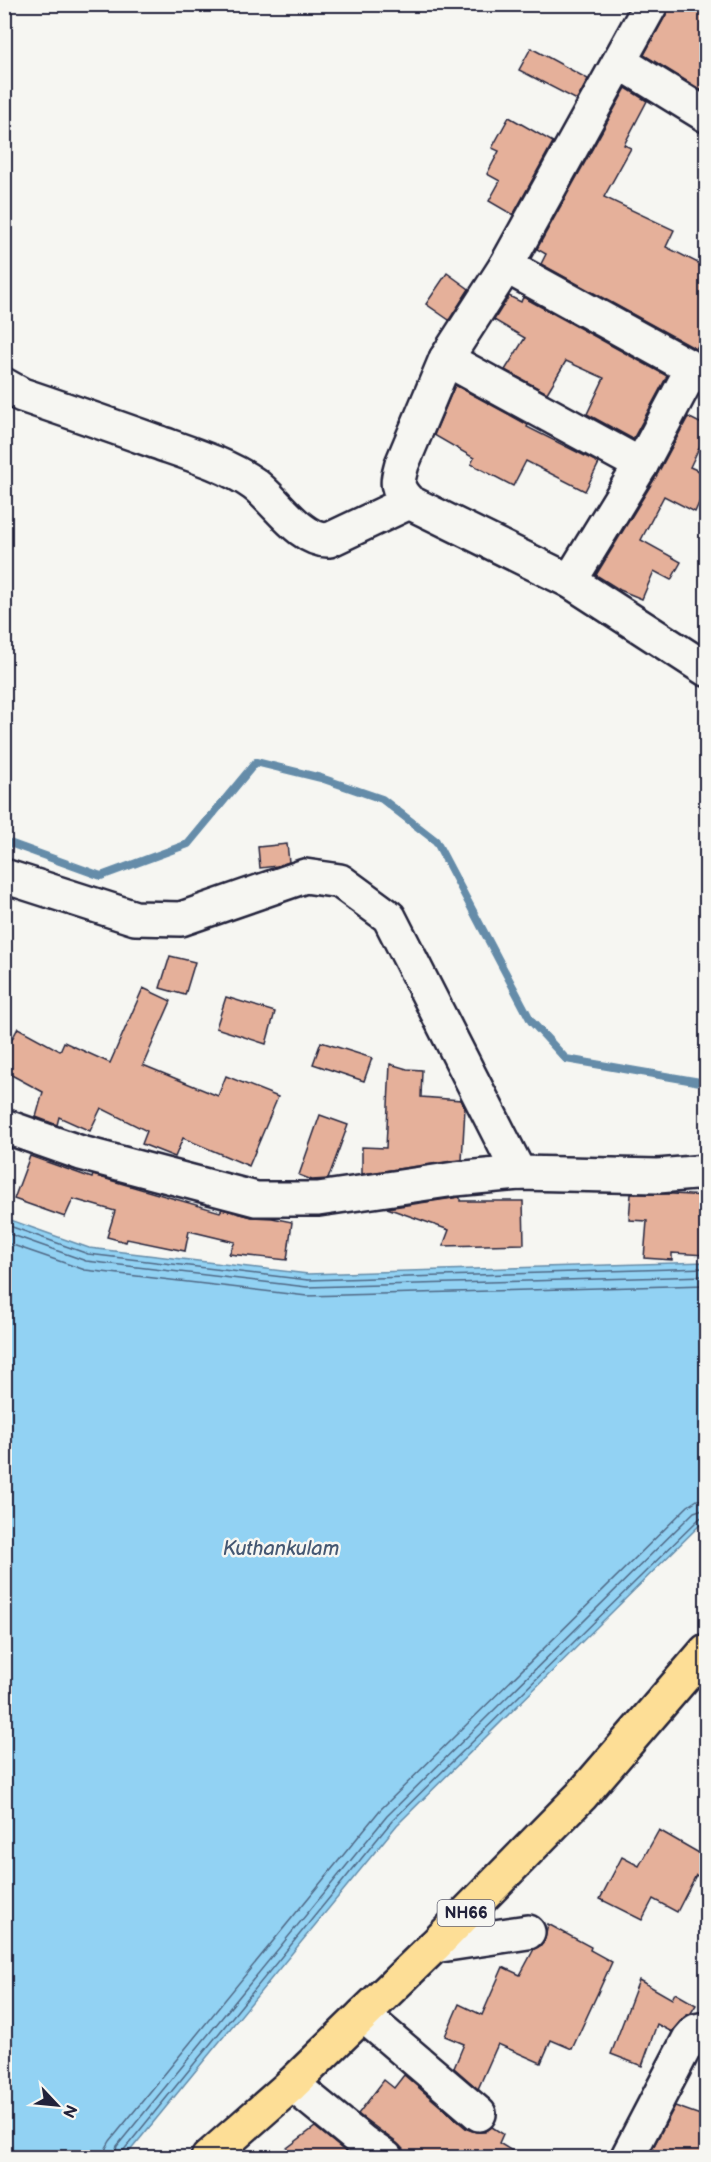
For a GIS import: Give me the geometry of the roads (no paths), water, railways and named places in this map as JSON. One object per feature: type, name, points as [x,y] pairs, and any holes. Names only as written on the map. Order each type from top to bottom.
[{"type":"highway","name":"NH66","points":[[208,2157],[292,2084],[434,1946],[581,1796],[706,1651]]},
{"type":"street","points":[[651,4],[506,266],[446,359],[402,464],[397,482],[399,492],[409,502],[570,581],[706,669]]},
{"type":"street","points":[[620,62],[706,115]]},
{"type":"street","points":[[506,266],[699,372],[570,581]]},
{"type":"street","points":[[446,359],[641,465]]},
{"type":"street","points":[[4,385],[22,395],[190,454],[223,468],[253,483],[301,529],[322,540],[329,540],[409,502]]},
{"type":"street","points":[[4,876],[135,918],[182,919],[305,876],[340,881],[389,917],[519,1173]]},
{"type":"street","points":[[4,1126],[81,1153],[256,1199],[318,1199],[455,1179],[519,1173],[658,1176],[706,1172]]},
{"type":"street","points":[[434,1946],[528,1932]]},
{"type":"street","points":[[363,2015],[479,2114]]},
{"type":"street","points":[[627,2157],[689,2039],[696,2031],[706,2029]]},
{"type":"street","points":[[292,2084],[364,2143],[386,2157]]},
{"type":"water","name":"Kuthankulam","points":[[5,1218],[89,1248],[308,1274],[706,1262],[706,1519],[397,1825],[125,2157],[5,2157]]},
{"type":"waterway","points":[[4,841],[101,876],[188,844],[256,762],[321,778],[382,799],[436,841],[531,1021],[566,1059],[706,1083]]}]
